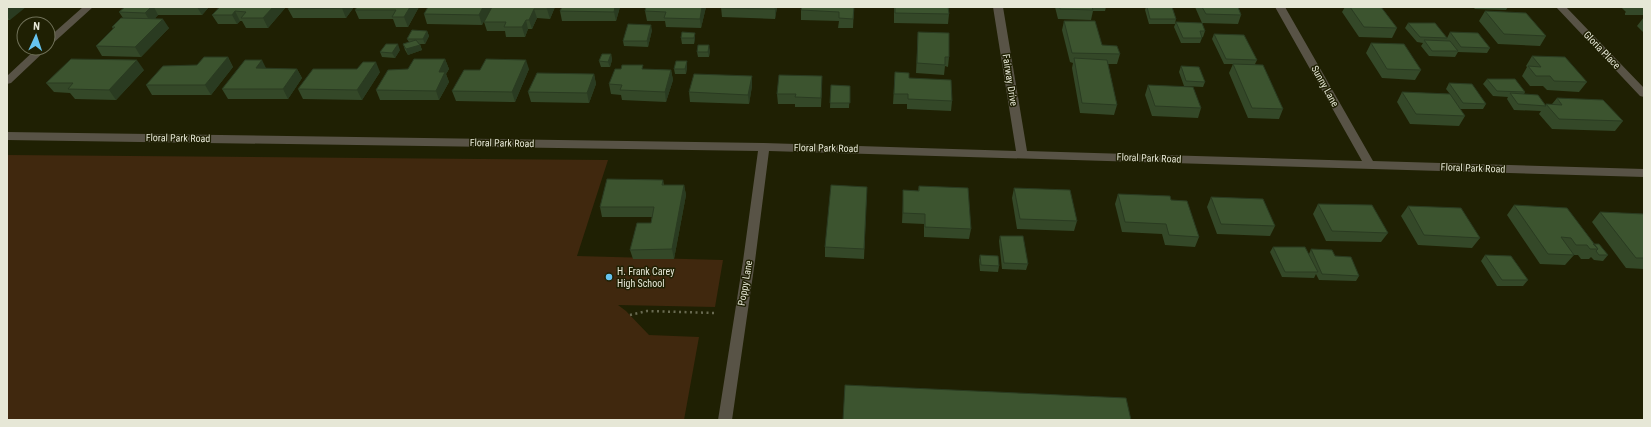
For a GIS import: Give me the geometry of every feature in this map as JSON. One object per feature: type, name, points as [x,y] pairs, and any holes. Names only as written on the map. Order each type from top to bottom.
[{"type":"street","points":[[56,37],[88,7]]},
{"type":"street","name":"Fairway Drive","points":[[998,7],[1022,153]]},
{"type":"street","name":"Sunny Lane","points":[[1280,7],[1370,165]]},
{"type":"street","name":"Gloria Place","points":[[1561,7],[1644,94]]},
{"type":"street","points":[[7,81],[34,56]]},
{"type":"street","name":"Floral Park Road","points":[[7,136],[764,147],[1022,153],[1644,173]]},
{"type":"street","name":"Poppy Lane","points":[[725,420],[750,261],[764,147]]},
{"type":"path","points":[[630,315],[647,311],[714,313]]},
{"type":"shaded area","points":[[7,155],[608,160],[577,256],[723,260],[715,307],[618,305],[626,311],[649,335],[699,337],[684,420],[7,420]]},
{"type":"building","points":[[125,7],[151,7],[145,13],[119,12]]},
{"type":"building","points":[[220,7],[273,7],[263,18],[241,18],[246,12],[235,11],[232,15],[212,15]]},
{"type":"building","points":[[289,7],[343,7],[288,9]]},
{"type":"building","points":[[357,7],[410,7],[404,17],[392,17],[396,10],[355,10]]},
{"type":"building","points":[[428,7],[483,7],[479,15],[424,14]]},
{"type":"building","points":[[492,7],[548,7],[547,9],[534,9],[529,20],[526,20],[522,27],[504,27],[506,22],[484,22]]},
{"type":"building","points":[[562,7],[615,7],[614,12],[560,11]]},
{"type":"building","points":[[646,7],[702,7],[700,19],[664,18],[666,12],[645,11]]},
{"type":"building","points":[[775,7],[775,9],[721,8]]},
{"type":"building","points":[[802,7],[854,7],[853,19],[839,18],[839,12],[801,10]]},
{"type":"building","points":[[895,7],[948,7],[949,14],[895,13]]},
{"type":"building","points":[[1060,7],[1092,7],[1093,10],[1060,9]]},
{"type":"building","points":[[1147,7],[1172,7],[1176,19],[1150,19]]},
{"type":"building","points":[[1202,7],[1238,7],[1241,15],[1206,14]]},
{"type":"building","points":[[1350,7],[1381,7],[1397,28],[1364,27]]},
{"type":"building","points":[[1485,11],[1526,13],[1546,36],[1504,34]]},
{"type":"building","points":[[121,18],[163,19],[135,47],[96,46],[115,27],[112,27]]},
{"type":"building","points":[[1064,21],[1095,21],[1102,45],[1117,46],[1120,54],[1072,53]]},
{"type":"building","points":[[1176,22],[1202,23],[1205,31],[1200,31],[1202,38],[1183,38]]},
{"type":"building","points":[[1408,23],[1435,23],[1447,38],[1420,37]]},
{"type":"building","points":[[628,24],[651,25],[647,41],[623,41]]},
{"type":"building","points":[[412,30],[427,31],[423,39],[407,39]]},
{"type":"building","points":[[682,32],[695,33],[694,38],[681,38]]},
{"type":"building","points":[[918,32],[949,33],[949,57],[945,57],[945,65],[917,63]]},
{"type":"building","points":[[1450,32],[1478,33],[1490,48],[1461,47]]},
{"type":"building","points":[[1214,34],[1244,35],[1257,60],[1226,59]]},
{"type":"building","points":[[416,40],[420,45],[406,49],[403,44]]},
{"type":"building","points":[[1424,40],[1450,41],[1458,51],[1432,51]]},
{"type":"building","points":[[1371,43],[1404,44],[1421,70],[1387,69]]},
{"type":"building","points":[[386,44],[398,44],[392,53],[380,52]]},
{"type":"building","points":[[698,45],[709,45],[708,52],[697,52]]},
{"type":"building","points":[[602,54],[611,54],[608,62],[599,61]]},
{"type":"building","points":[[1532,56],[1565,57],[1587,82],[1554,81],[1550,76],[1536,76],[1528,66],[1541,67]]},
{"type":"building","points":[[204,57],[228,57],[205,85],[146,85],[163,66],[197,65]]},
{"type":"building","points":[[1074,58],[1107,60],[1117,105],[1082,103]]},
{"type":"building","points":[[71,59],[137,60],[109,90],[68,89],[73,83],[46,83]]},
{"type":"building","points":[[414,59],[445,59],[439,72],[445,72],[436,91],[376,90],[388,70],[408,69]]},
{"type":"building","points":[[486,59],[526,60],[512,92],[452,91],[464,70],[480,70]]},
{"type":"building","points":[[245,60],[262,60],[256,68],[297,69],[283,89],[222,89]]},
{"type":"building","points":[[676,61],[687,61],[685,69],[674,69]]},
{"type":"building","points":[[363,62],[376,62],[357,90],[298,89],[313,69],[357,69]]},
{"type":"building","points":[[1233,64],[1263,65],[1283,109],[1252,108]]},
{"type":"building","points":[[622,65],[643,65],[642,69],[671,70],[665,92],[620,90],[622,85],[609,84],[615,69],[621,69]]},
{"type":"building","points":[[1181,66],[1199,67],[1205,82],[1186,81]]},
{"type":"building","points":[[895,72],[909,73],[909,78],[951,80],[952,101],[908,99],[908,94],[894,94]]},
{"type":"building","points":[[537,73],[594,74],[587,93],[528,92]]},
{"type":"building","points":[[694,74],[752,76],[748,95],[689,92]]},
{"type":"building","points":[[779,75],[822,76],[821,98],[795,97],[796,94],[777,94]]},
{"type":"building","points":[[1487,79],[1515,79],[1525,92],[1497,91]]},
{"type":"building","points":[[1449,83],[1472,84],[1486,104],[1463,103]]},
{"type":"building","points":[[831,85],[850,86],[850,103],[830,103]]},
{"type":"building","points":[[1148,85],[1193,87],[1201,108],[1155,106]]},
{"type":"building","points":[[1402,92],[1450,94],[1465,116],[1416,114]]},
{"type":"building","points":[[1510,93],[1538,95],[1546,106],[1518,104]]},
{"type":"building","points":[[1557,98],[1603,100],[1623,121],[1559,119],[1546,104],[1562,105]]},
{"type":"building","points":[[607,179],[663,180],[662,185],[684,185],[672,249],[630,250],[637,223],[651,223],[654,207],[600,207]]},
{"type":"building","points":[[831,185],[867,187],[864,249],[825,247]]},
{"type":"building","points":[[919,186],[968,188],[971,229],[925,227],[925,214],[903,213],[903,190],[919,191]]},
{"type":"building","points":[[1014,188],[1070,190],[1077,221],[1020,219]]},
{"type":"building","points":[[1118,194],[1170,196],[1171,200],[1187,201],[1199,237],[1169,235],[1166,224],[1125,222]]},
{"type":"building","points":[[1211,197],[1263,199],[1275,226],[1221,224]]},
{"type":"building","points":[[1318,204],[1372,205],[1388,233],[1332,231]]},
{"type":"building","points":[[1514,205],[1567,208],[1598,249],[1590,249],[1587,245],[1576,245],[1571,238],[1561,237],[1574,255],[1548,254]]},
{"type":"building","points":[[1408,206],[1461,208],[1480,238],[1424,235]]},
{"type":"building","points":[[1600,212],[1644,214],[1644,258],[1636,258]]},
{"type":"building","points":[[1000,236],[1023,236],[1028,264],[1004,263]]},
{"type":"building","points":[[1593,244],[1599,244],[1608,255],[1599,255],[1596,251],[1598,249]]},
{"type":"building","points":[[1273,247],[1305,247],[1318,272],[1285,272]]},
{"type":"building","points":[[1311,249],[1332,250],[1335,256],[1351,257],[1359,276],[1322,274]]},
{"type":"building","points":[[980,255],[998,256],[999,266],[981,265]]},
{"type":"building","points":[[1485,255],[1511,256],[1528,280],[1502,280]]},
{"type":"building","points":[[845,385],[1126,398],[1131,420],[843,420]]},
{"type":"place","name":"H. Frank Carey High School","points":[[609,277]]}]
